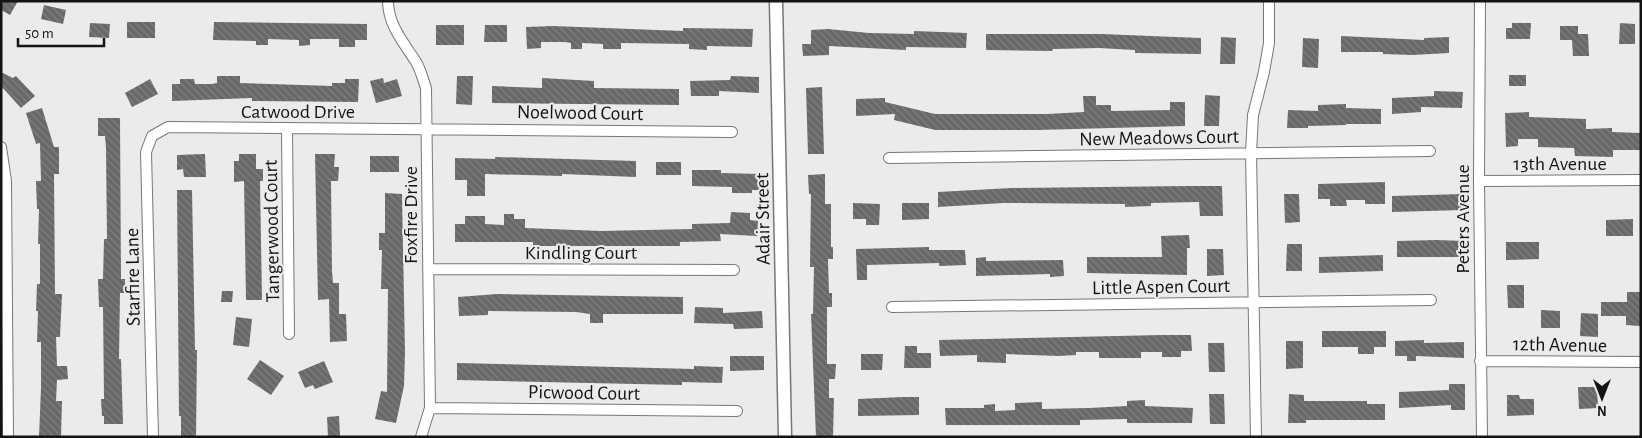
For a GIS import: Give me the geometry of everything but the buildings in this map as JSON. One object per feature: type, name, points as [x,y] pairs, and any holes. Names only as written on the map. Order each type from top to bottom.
[{"type":"street","name":"Foxfire Drive","points":[[388,1],[388,12],[399,38],[417,64],[426,88],[430,408],[421,437]]},
{"type":"street","name":"Adair Street","points":[[776,1],[785,437]]},
{"type":"street","points":[[1256,437],[1251,153],[1253,115],[1269,43],[1269,1]]},
{"type":"street","name":"Peters Avenue","points":[[1480,1],[1479,181],[1482,437]]},
{"type":"street","name":"Catwood Drive","points":[[168,127],[287,129],[428,128]]},
{"type":"street","name":"Starfire Lane","points":[[153,437],[146,152],[152,136],[168,127]]},
{"type":"street","name":"Noelwood Court","points":[[428,128],[732,132]]},
{"type":"street","name":"Tangerwood Court","points":[[287,129],[289,334]]},
{"type":"street","points":[[1,147],[6,180],[8,437]]},
{"type":"street","name":"New Meadows Court","points":[[889,158],[1430,151]]},
{"type":"street","name":"13th Avenue","points":[[1479,181],[1641,180]]},
{"type":"street","name":"Kindling Court","points":[[428,269],[734,270]]},
{"type":"street","name":"Little Aspen Court","points":[[892,307],[1431,300]]},
{"type":"street","name":"12th Avenue","points":[[1480,361],[1641,362]]},
{"type":"street","name":"Picwood Court","points":[[430,408],[737,411]]}]
